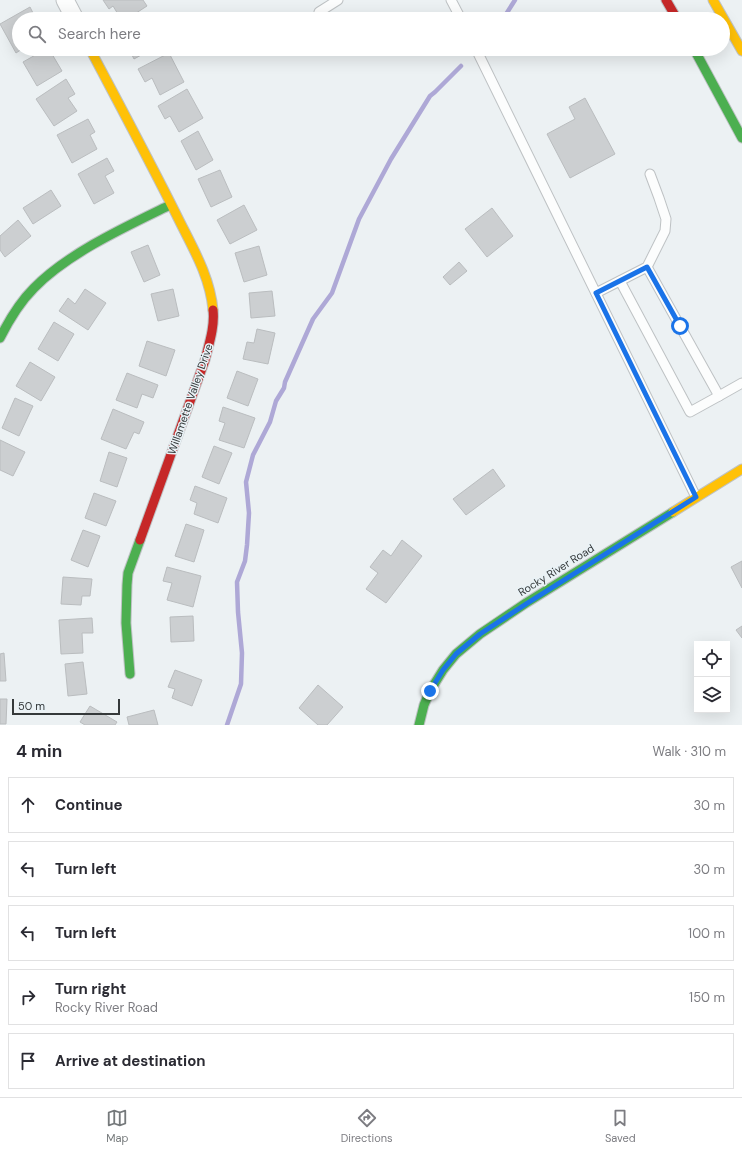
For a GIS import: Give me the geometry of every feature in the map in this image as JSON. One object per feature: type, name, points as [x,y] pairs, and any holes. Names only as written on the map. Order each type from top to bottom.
[{"type":"street","points":[[65,0],[71,12]]},
{"type":"street","points":[[666,0],[673,12]]},
{"type":"street","points":[[712,0],[719,12]]},
{"type":"street","points":[[730,31],[742,52]]},
{"type":"street","name":"Willamette Valley Drive","points":[[94,56],[154,170],[205,273],[212,296],[214,315],[211,338],[205,360],[128,573],[125,592],[130,674]]},
{"type":"street","points":[[698,56],[742,138]]},
{"type":"street","points":[[0,338],[26,297],[44,279],[64,263],[84,250],[170,205]]},
{"type":"street","name":"Rocky River Road","points":[[419,725],[424,705],[437,679],[456,654],[475,638],[526,604],[742,469]]},
{"type":"lane","points":[[319,12],[338,0]]},
{"type":"lane","points":[[451,0],[457,12]]},
{"type":"lane","points":[[479,56],[696,497]]},
{"type":"lane","points":[[596,293],[647,267],[665,231],[666,218],[650,174]]},
{"type":"lane","points":[[647,267],[667,311],[694,361],[703,377],[719,396]]},
{"type":"lane","points":[[620,280],[646,323],[682,389],[690,412],[742,384]]},
{"type":"building","points":[[103,0],[143,0],[147,6],[138,12],[117,12],[113,6],[109,9]]},
{"type":"building","points":[[30,7],[32,12],[21,12]]},
{"type":"building","points":[[12,17],[12,46],[0,24]]},
{"type":"building","points":[[34,56],[53,56],[62,71],[37,86],[23,62]]},
{"type":"building","points":[[132,56],[139,56],[134,59]]},
{"type":"building","points":[[163,56],[171,56],[184,82],[160,95],[152,78],[145,82],[138,69]]},
{"type":"building","points":[[66,79],[75,94],[68,98],[77,111],[54,126],[36,99]]},
{"type":"building","points":[[187,89],[203,118],[179,132],[170,116],[165,119],[158,106]]},
{"type":"building","points":[[585,98],[615,154],[570,178],[547,134],[575,119],[569,107]]},
{"type":"building","points":[[88,119],[95,132],[90,135],[97,149],[72,163],[57,135]]},
{"type":"building","points":[[198,131],[213,160],[196,170],[181,141]]},
{"type":"building","points":[[107,158],[114,171],[105,176],[114,193],[94,204],[78,174]]},
{"type":"building","points":[[220,170],[232,197],[211,207],[198,179]]},
{"type":"building","points":[[51,190],[61,206],[33,224],[23,208]]},
{"type":"building","points":[[244,205],[257,230],[230,244],[217,220]]},
{"type":"building","points":[[492,208],[513,236],[487,257],[465,229]]},
{"type":"building","points":[[18,220],[31,236],[5,257],[0,250],[0,236]]},
{"type":"building","points":[[148,245],[160,275],[144,282],[131,252]]},
{"type":"building","points":[[259,246],[267,275],[244,282],[235,253]]},
{"type":"building","points":[[459,262],[467,271],[450,285],[443,277]]},
{"type":"building","points":[[85,289],[106,303],[88,330],[59,311],[68,298],[75,304]]},
{"type":"building","points":[[173,289],[179,316],[158,321],[151,294]]},
{"type":"building","points":[[272,291],[275,316],[251,318],[249,293]]},
{"type":"building","points":[[54,322],[74,334],[58,361],[38,349]]},
{"type":"building","points":[[257,329],[275,333],[268,364],[243,359],[247,342],[254,343]]},
{"type":"building","points":[[147,341],[175,350],[166,376],[139,366]]},
{"type":"building","points":[[30,362],[55,377],[41,401],[16,386]]},
{"type":"building","points":[[237,371],[258,379],[248,406],[227,398]]},
{"type":"building","points":[[127,373],[158,385],[153,398],[142,394],[137,408],[116,400]]},
{"type":"building","points":[[15,398],[33,406],[19,436],[2,428]]},
{"type":"building","points":[[223,407],[255,418],[244,448],[219,440],[225,423],[219,421]]},
{"type":"building","points":[[113,409],[144,422],[139,434],[134,432],[126,449],[101,439]]},
{"type":"building","points":[[0,440],[25,452],[13,476],[0,470]]},
{"type":"building","points":[[214,446],[232,453],[219,484],[202,477]]},
{"type":"building","points":[[109,452],[127,458],[117,487],[100,481]]},
{"type":"building","points":[[493,469],[505,486],[466,515],[453,499]]},
{"type":"building","points":[[195,486],[227,498],[218,523],[194,514],[197,503],[190,500]]},
{"type":"building","points":[[94,493],[116,501],[106,526],[85,518]]},
{"type":"building","points":[[186,524],[204,530],[194,562],[175,556]]},
{"type":"building","points":[[83,530],[100,536],[88,567],[71,560]]},
{"type":"building","points":[[402,540],[422,556],[386,603],[366,589],[378,573],[370,567],[383,550],[391,556]]},
{"type":"building","points":[[742,561],[742,588],[731,567]]},
{"type":"building","points":[[167,567],[201,576],[193,607],[167,600],[172,583],[163,581]]},
{"type":"building","points":[[63,577],[92,579],[90,596],[82,596],[81,605],[61,604]]},
{"type":"building","points":[[193,616],[194,641],[171,642],[170,617]]},
{"type":"building","points":[[92,618],[93,633],[82,633],[83,653],[61,654],[59,620]]},
{"type":"building","points":[[742,626],[742,638],[736,630]]},
{"type":"building","points":[[4,653],[6,681],[0,681],[0,654]]},
{"type":"building","points":[[83,662],[87,694],[68,696],[65,664]]},
{"type":"building","points":[[175,670],[202,680],[192,706],[172,698],[175,689],[168,687]]},
{"type":"building","points":[[318,685],[343,707],[327,725],[318,725],[299,708]]},
{"type":"building","points":[[0,699],[7,699],[6,724],[0,724]]},
{"type":"building","points":[[90,706],[117,722],[115,725],[85,725],[80,722]]},
{"type":"building","points":[[154,710],[158,725],[129,725],[127,717]]},
{"type":"waterway","points":[[507,12],[515,0]]},
{"type":"waterway","points":[[227,725],[241,684],[242,653],[237,582],[245,561],[249,513],[246,482],[253,455],[270,422],[276,401],[284,388],[285,382],[313,319],[332,293],[359,219],[391,159],[430,96],[461,66]]},
{"type":"traffic: fast","points":[[698,56],[742,138]]},
{"type":"traffic: fast","points":[[0,338],[19,305],[48,275],[99,241],[170,205]]},
{"type":"traffic: fast","points":[[419,725],[424,705],[430,691],[443,670],[456,654],[480,634],[526,603],[673,512]]},
{"type":"traffic: fast","points":[[130,674],[126,623],[127,585],[128,573],[140,540]]},
{"type":"traffic: slow","points":[[713,0],[720,12]]},
{"type":"traffic: slow","points":[[730,30],[742,51]]},
{"type":"traffic: slow","points":[[94,56],[194,249],[204,272],[213,310]]},
{"type":"traffic: slow","points":[[673,512],[742,469]]},
{"type":"traffic: jam","points":[[666,0],[673,12]]},
{"type":"traffic: jam","points":[[140,540],[205,360],[212,329],[213,310]]},
{"type":"route","points":[[430,691],[443,670],[456,654],[480,634],[696,497],[596,293],[647,267],[680,326]]}]
